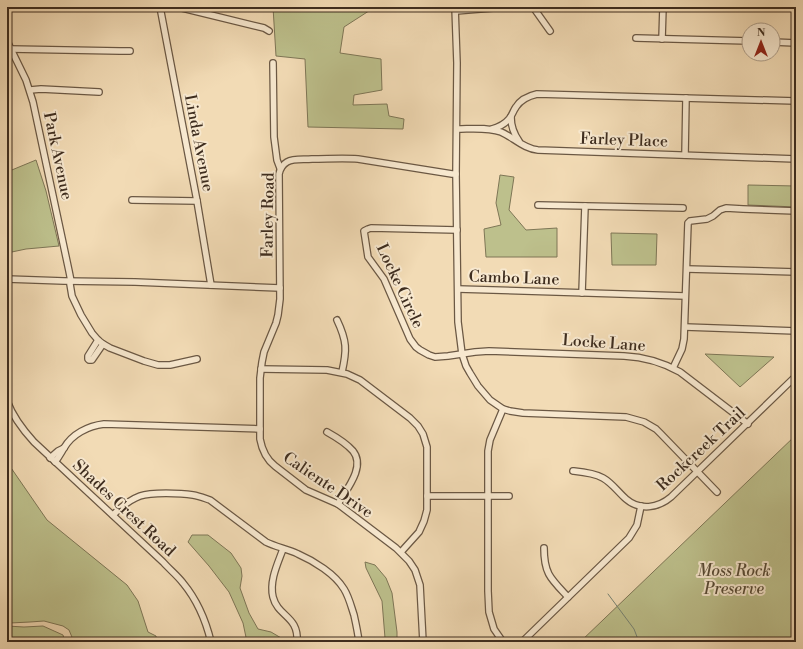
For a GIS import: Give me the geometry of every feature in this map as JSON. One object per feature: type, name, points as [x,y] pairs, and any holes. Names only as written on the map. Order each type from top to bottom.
[{"type":"street","name":"Linda Avenue","points":[[160,7],[197,201],[211,285]]},
{"type":"street","points":[[178,7],[264,28],[269,31]]},
{"type":"street","points":[[456,174],[456,9],[505,7]]},
{"type":"street","points":[[533,7],[550,31]]},
{"type":"street","points":[[662,39],[663,7]]},
{"type":"street","points":[[636,38],[741,42]]},
{"type":"street","name":"Park Avenue","points":[[7,41],[30,90],[62,233],[71,281],[81,315],[98,340],[103,344],[144,361],[158,365],[170,365],[197,359]]},
{"type":"street","points":[[781,42],[796,43]]},
{"type":"street","points":[[10,49],[130,51]]},
{"type":"street","points":[[273,64],[274,137],[277,163],[280,168]]},
{"type":"street","points":[[30,90],[99,92]]},
{"type":"street","points":[[521,143],[515,136],[511,118],[515,108],[522,100],[526,97],[537,94],[796,101]]},
{"type":"street","points":[[685,155],[686,98]]},
{"type":"street","points":[[492,129],[502,125],[511,118]]},
{"type":"street","name":"Farley Place","points":[[457,128],[492,129],[503,133],[534,150],[796,159]]},
{"type":"street","name":"Farley Road","points":[[280,288],[279,174],[280,168],[286,162],[295,160],[344,158],[366,159],[456,174]]},
{"type":"street","name":"Cambo Lane","points":[[456,174],[458,289],[685,296]]},
{"type":"street","points":[[132,200],[197,201]]},
{"type":"street","points":[[538,205],[683,208]]},
{"type":"street","points":[[582,293],[585,206]]},
{"type":"street","points":[[673,368],[682,349],[685,327],[688,223],[690,221],[707,219],[720,210],[726,208],[743,210],[796,211]]},
{"type":"street","name":"Locke Circle","points":[[457,230],[371,228],[364,231],[368,257],[384,279],[413,344],[423,352],[435,357],[462,354]]},
{"type":"street","points":[[687,269],[796,272]]},
{"type":"street","points":[[7,278],[280,288]]},
{"type":"street","name":"Caliente Drive","points":[[280,288],[278,315],[264,352],[261,369],[260,428],[262,445],[266,456],[270,462],[306,490],[338,504],[401,552],[413,566],[419,580],[423,642]]},
{"type":"street","points":[[458,289],[458,322],[462,354],[466,366],[490,400],[503,409],[523,413],[626,417],[644,422],[666,438],[717,492]]},
{"type":"street","points":[[337,320],[343,334],[345,345],[342,372]]},
{"type":"street","points":[[685,327],[796,331]]},
{"type":"street","points":[[98,340],[88,356],[89,360],[94,358],[103,344]]},
{"type":"street","name":"Locke Lane","points":[[462,354],[489,351],[629,356],[656,360],[673,368],[686,377],[748,424]]},
{"type":"street","points":[[261,369],[327,370],[342,372],[360,380],[410,418],[418,426],[423,434],[427,447],[427,510],[422,526],[414,538],[401,552]]},
{"type":"street","name":"Rockcreek Trail","points":[[641,506],[654,506],[666,502],[796,376]]},
{"type":"street","name":"Shades Crest Road","points":[[7,401],[21,427],[34,442],[163,562],[183,583],[200,612],[211,642]]},
{"type":"street","points":[[503,409],[489,444],[488,496],[489,612],[494,629],[503,642]]},
{"type":"street","points":[[53,460],[62,453],[64,447],[72,439],[85,429],[97,425],[260,428]]},
{"type":"street","points":[[327,432],[352,450],[357,459],[356,474],[338,504]]},
{"type":"street","points":[[522,642],[629,538],[637,525],[641,506],[633,504],[626,499],[604,478],[592,474],[573,471]]},
{"type":"street","points":[[113,515],[130,500],[147,494],[192,495],[210,500],[266,542],[309,559],[332,575],[341,584],[351,604],[359,642]]},
{"type":"street","points":[[427,496],[509,496]]},
{"type":"street","points":[[544,548],[546,571],[568,597]]},
{"type":"street","points":[[283,549],[274,578],[272,592],[273,598],[278,607],[295,625],[297,630],[297,642]]},
{"type":"green space","points":[[273,7],[375,7],[344,27],[340,53],[381,59],[382,90],[354,95],[353,105],[387,104],[389,116],[404,119],[403,129],[308,127],[305,59],[276,56]]},
{"type":"green space","points":[[36,160],[46,191],[59,246],[26,249],[7,253],[7,237],[9,236],[7,227],[7,172]]},
{"type":"green space","points":[[500,175],[514,177],[509,210],[526,230],[557,228],[557,257],[486,257],[484,229],[501,225],[496,203]]},
{"type":"green space","points":[[748,185],[796,186],[796,207],[748,205]]},
{"type":"green space","points":[[611,233],[657,234],[656,265],[612,265]]},
{"type":"green space","points":[[705,354],[774,357],[740,387]]},
{"type":"green space","name":"Moss Rock Preserve","points":[[796,435],[796,642],[580,642]]},
{"type":"green space","points":[[7,462],[47,520],[127,585],[138,601],[148,632],[156,636],[157,642],[74,642],[69,630],[63,626],[44,621],[7,622]]},
{"type":"green space","points":[[192,535],[208,535],[231,553],[241,568],[242,576],[240,588],[249,613],[258,629],[271,632],[288,642],[247,642],[243,623],[229,592],[188,542]]},
{"type":"green space","points":[[365,562],[375,565],[386,578],[392,593],[397,642],[385,642],[382,601],[366,568]]},
{"type":"green space","points":[[7,626],[43,626],[63,635],[65,642],[7,642]]},
{"type":"waterway","points":[[608,594],[634,629],[639,642]]}]
